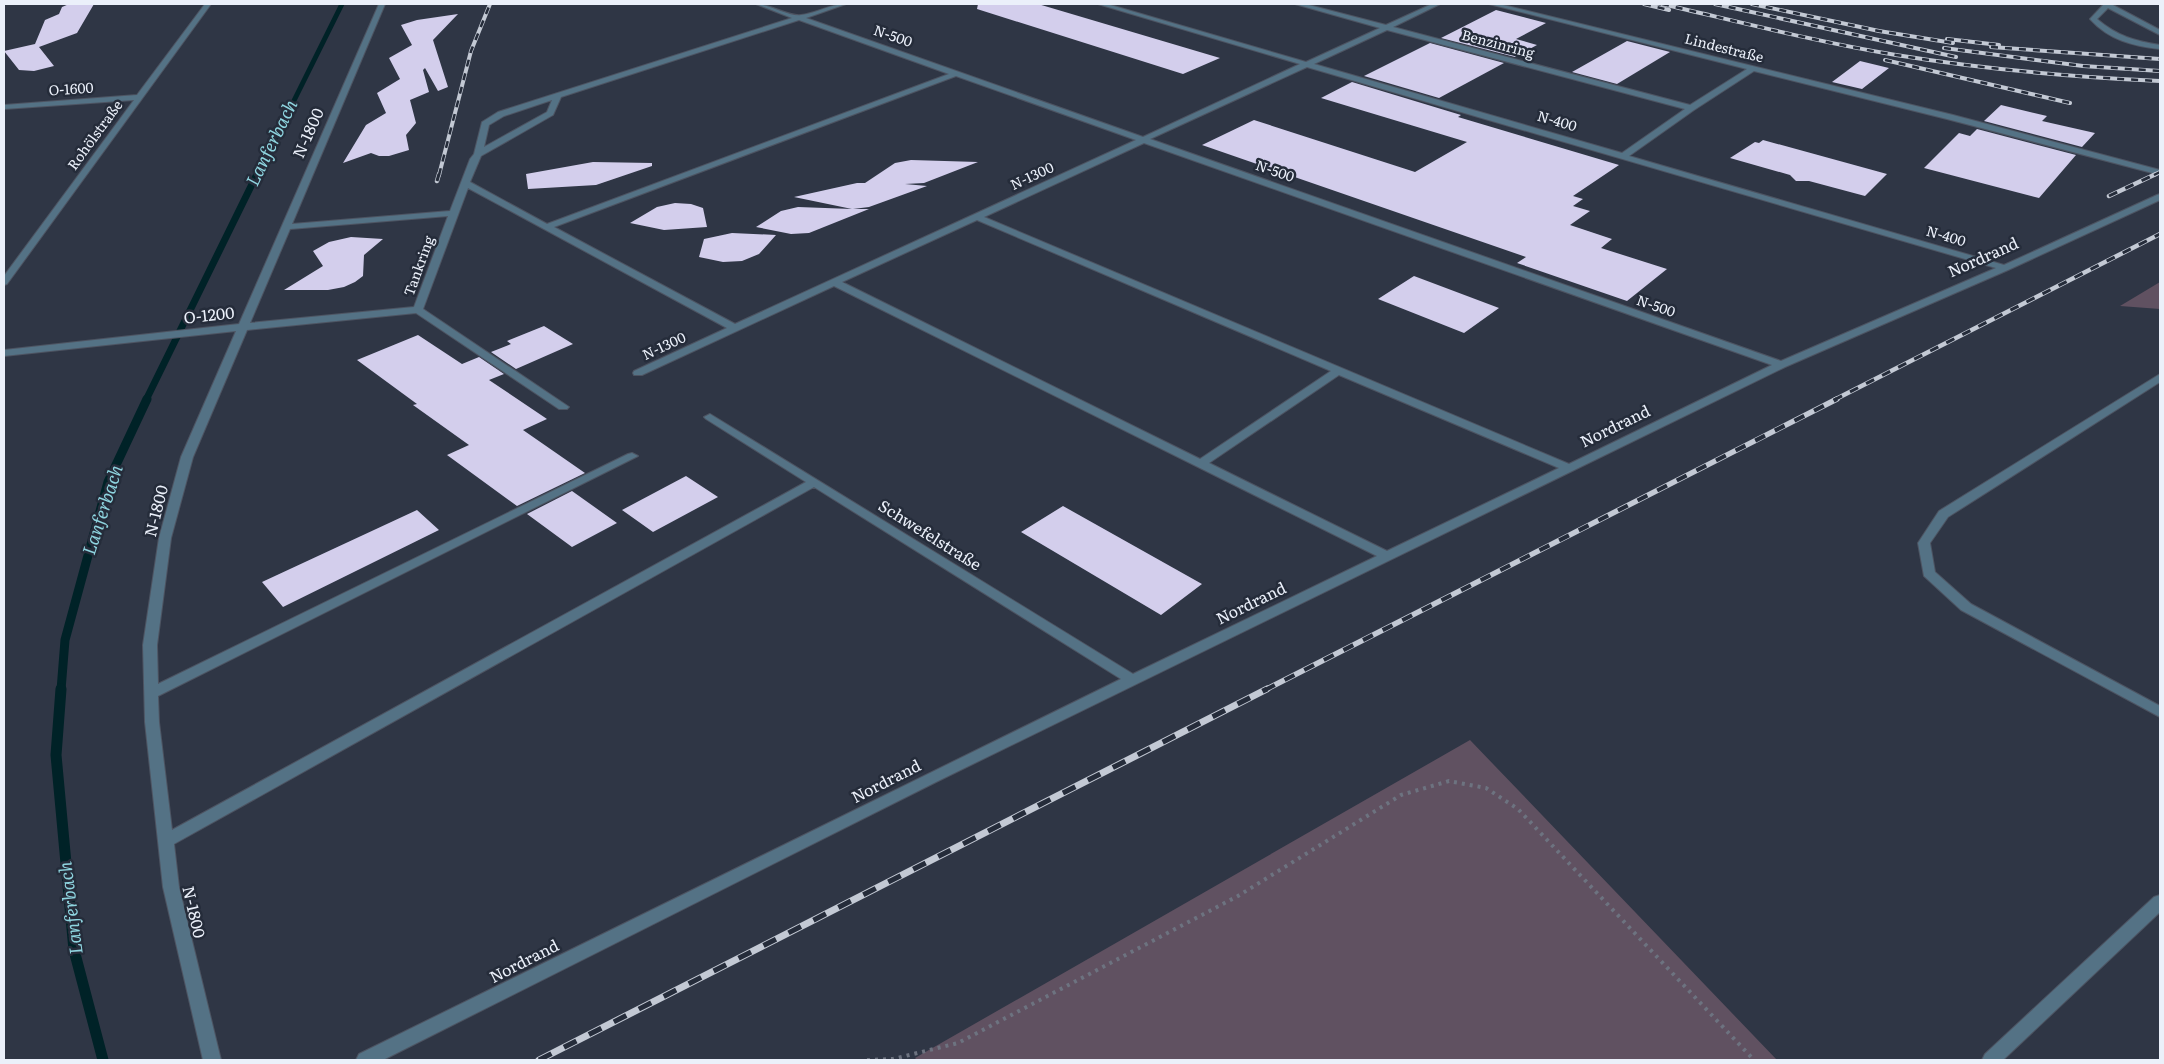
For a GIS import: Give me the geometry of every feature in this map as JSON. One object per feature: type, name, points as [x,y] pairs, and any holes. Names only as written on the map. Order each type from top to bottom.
[{"type":"lane","name":"Rohölstraße","points":[[4,282],[208,4]]},
{"type":"lane","name":"N-1800","points":[[212,1060],[170,887],[152,722],[150,645],[165,538],[187,457],[382,4]]},
{"type":"lane","name":"N-500","points":[[759,4],[1781,365]]},
{"type":"lane","name":"Tankring","points":[[563,407],[418,310],[474,158],[478,154],[485,124],[501,114],[843,4]]},
{"type":"lane","name":"N-400","points":[[1101,4],[1625,155],[2005,268]]},
{"type":"lane","name":"Benzinring","points":[[1298,4],[1692,108]]},
{"type":"lane","name":"N-1300","points":[[638,373],[1144,140],[1305,63],[1437,4]]},
{"type":"lane","name":"Lindestraße","points":[[1492,4],[1950,117],[2160,173]]},
{"type":"lane","points":[[2160,33],[2107,4],[2093,19],[2107,31],[2124,41],[2160,46]]},
{"type":"lane","points":[[1625,155],[1692,108],[1754,68]]},
{"type":"lane","points":[[546,227],[957,74]]},
{"type":"lane","points":[[478,154],[550,113],[558,95]]},
{"type":"lane","name":"O-1600","points":[[4,107],[140,97]]},
{"type":"lane","points":[[465,183],[734,328]]},
{"type":"lane","name":"Nordrand","points":[[365,1060],[914,786],[1781,365],[2005,268],[2160,197]]},
{"type":"lane","points":[[285,228],[454,213]]},
{"type":"lane","points":[[977,216],[1569,468]]},
{"type":"lane","points":[[834,282],[1387,556]]},
{"type":"lane","name":"O-1200","points":[[4,354],[242,327],[418,310]]},
{"type":"lane","points":[[1200,464],[1339,370]]},
{"type":"lane","points":[[2160,377],[1943,514],[1924,543],[1929,573],[1966,607],[2160,712]]},
{"type":"lane","name":"Schwefelstraße","points":[[710,417],[1133,680]]},
{"type":"lane","points":[[151,694],[632,456]]},
{"type":"lane","points":[[166,841],[814,482]]},
{"type":"lane","points":[[1991,1060],[2160,902]]},
{"type":"path","points":[[868,1060],[893,1058],[958,1043],[1238,896],[1401,795],[1449,781],[1486,788],[1518,808],[1754,1060]]},
{"type":"shaded area","points":[[2160,282],[2160,309],[2120,306]]},
{"type":"shaded area","points":[[1470,740],[1777,1060],[917,1060],[915,1058]]},
{"type":"building","points":[[69,4],[94,4],[77,33],[39,47],[54,66],[34,71],[19,70],[4,51],[35,44],[45,20],[59,14],[62,7]]},
{"type":"building","points":[[978,4],[1038,4],[1220,58],[1183,74],[977,9]]},
{"type":"building","points":[[1496,10],[1546,23],[1516,39],[1537,45],[1515,57],[1441,38]]},
{"type":"building","points":[[458,14],[433,40],[448,87],[438,91],[425,68],[423,70],[429,92],[410,100],[416,123],[406,135],[409,150],[389,156],[379,156],[371,153],[343,163],[366,125],[386,113],[377,93],[400,79],[389,58],[412,45],[401,25],[417,20]]},
{"type":"building","points":[[1627,41],[1670,52],[1617,84],[1572,72]]},
{"type":"building","points":[[1430,43],[1504,63],[1439,98],[1364,76]]},
{"type":"building","points":[[1860,61],[1889,68],[1862,89],[1832,82]]},
{"type":"building","points":[[1352,82],[1461,115],[1458,117],[1619,165],[1573,196],[1583,199],[1573,206],[1590,211],[1570,225],[1612,239],[1601,248],[1667,269],[1627,301],[1517,263],[1526,257],[1202,145],[1254,120],[1415,172],[1467,142],[1321,98]]},
{"type":"building","points":[[2001,105],[2047,116],[2042,121],[2095,133],[2082,147],[1984,121]]},
{"type":"building","points":[[1977,129],[2076,155],[2039,198],[1924,168],[1959,133],[1970,136]]},
{"type":"building","points":[[1763,140],[1887,174],[1865,196],[1809,181],[1796,181],[1790,175],[1730,158],[1755,142],[1759,143]]},
{"type":"building","points":[[911,160],[978,162],[924,183],[905,184],[927,186],[869,207],[853,209],[869,209],[809,233],[791,234],[756,227],[781,211],[798,207],[852,209],[794,197],[857,183],[865,183],[895,163]]},
{"type":"building","points":[[593,162],[652,163],[652,166],[596,185],[528,189],[526,174]]},
{"type":"building","points":[[675,203],[691,204],[703,208],[707,227],[664,230],[630,223],[657,207]]},
{"type":"building","points":[[732,233],[776,235],[759,254],[742,261],[723,262],[699,257],[704,239]]},
{"type":"building","points":[[351,237],[383,239],[364,255],[363,276],[344,287],[328,290],[284,290],[323,266],[313,251],[329,242]]},
{"type":"building","points":[[1414,276],[1499,308],[1464,333],[1378,299]]},
{"type":"building","points":[[544,326],[573,344],[516,369],[491,352],[511,344],[507,341]]},
{"type":"building","points":[[418,335],[462,364],[479,357],[504,374],[489,380],[547,419],[523,430],[585,473],[517,506],[447,455],[469,445],[413,405],[417,404],[357,360]]},
{"type":"building","points":[[686,476],[718,497],[653,532],[622,510]]},
{"type":"building","points":[[572,491],[617,523],[572,547],[527,514]]},
{"type":"building","points":[[1063,506],[1202,584],[1161,615],[1021,532]]},
{"type":"building","points":[[417,510],[439,530],[283,607],[262,582]]},
{"type":"waterway","name":"Lanferbach","points":[[257,175],[342,4]]},
{"type":"waterway","name":"Lanferbach","points":[[146,400],[257,174]]},
{"type":"waterway","name":"Lanferbach","points":[[61,690],[65,640],[108,482],[147,399]]},
{"type":"waterway","name":"Lanferbach","points":[[61,689],[56,755],[74,950],[103,1060]]},
{"type":"railway","points":[[439,175],[471,51],[490,4]]},
{"type":"railway","points":[[1644,4],[1669,10]]},
{"type":"railway","points":[[1662,4],[1808,38],[1896,55],[2028,72],[2160,81]]},
{"type":"railway","points":[[1715,4],[1956,57]]},
{"type":"railway","points":[[1752,4],[1879,31],[1953,43]]},
{"type":"railway","points":[[1947,39],[1999,45]]},
{"type":"railway","points":[[1991,47],[2160,59]]},
{"type":"railway","points":[[1944,48],[2083,66],[2160,71]]},
{"type":"railway","points":[[1885,60],[2070,103]]},
{"type":"railway","points":[[2156,174],[2160,172]]},
{"type":"railway","points":[[437,181],[439,174]]},
{"type":"railway","points":[[2109,196],[2156,174]]},
{"type":"railway","points":[[1834,400],[2160,234]]},
{"type":"railway","points":[[1265,690],[1837,399]]},
{"type":"railway","points":[[539,1060],[1267,689]]}]
